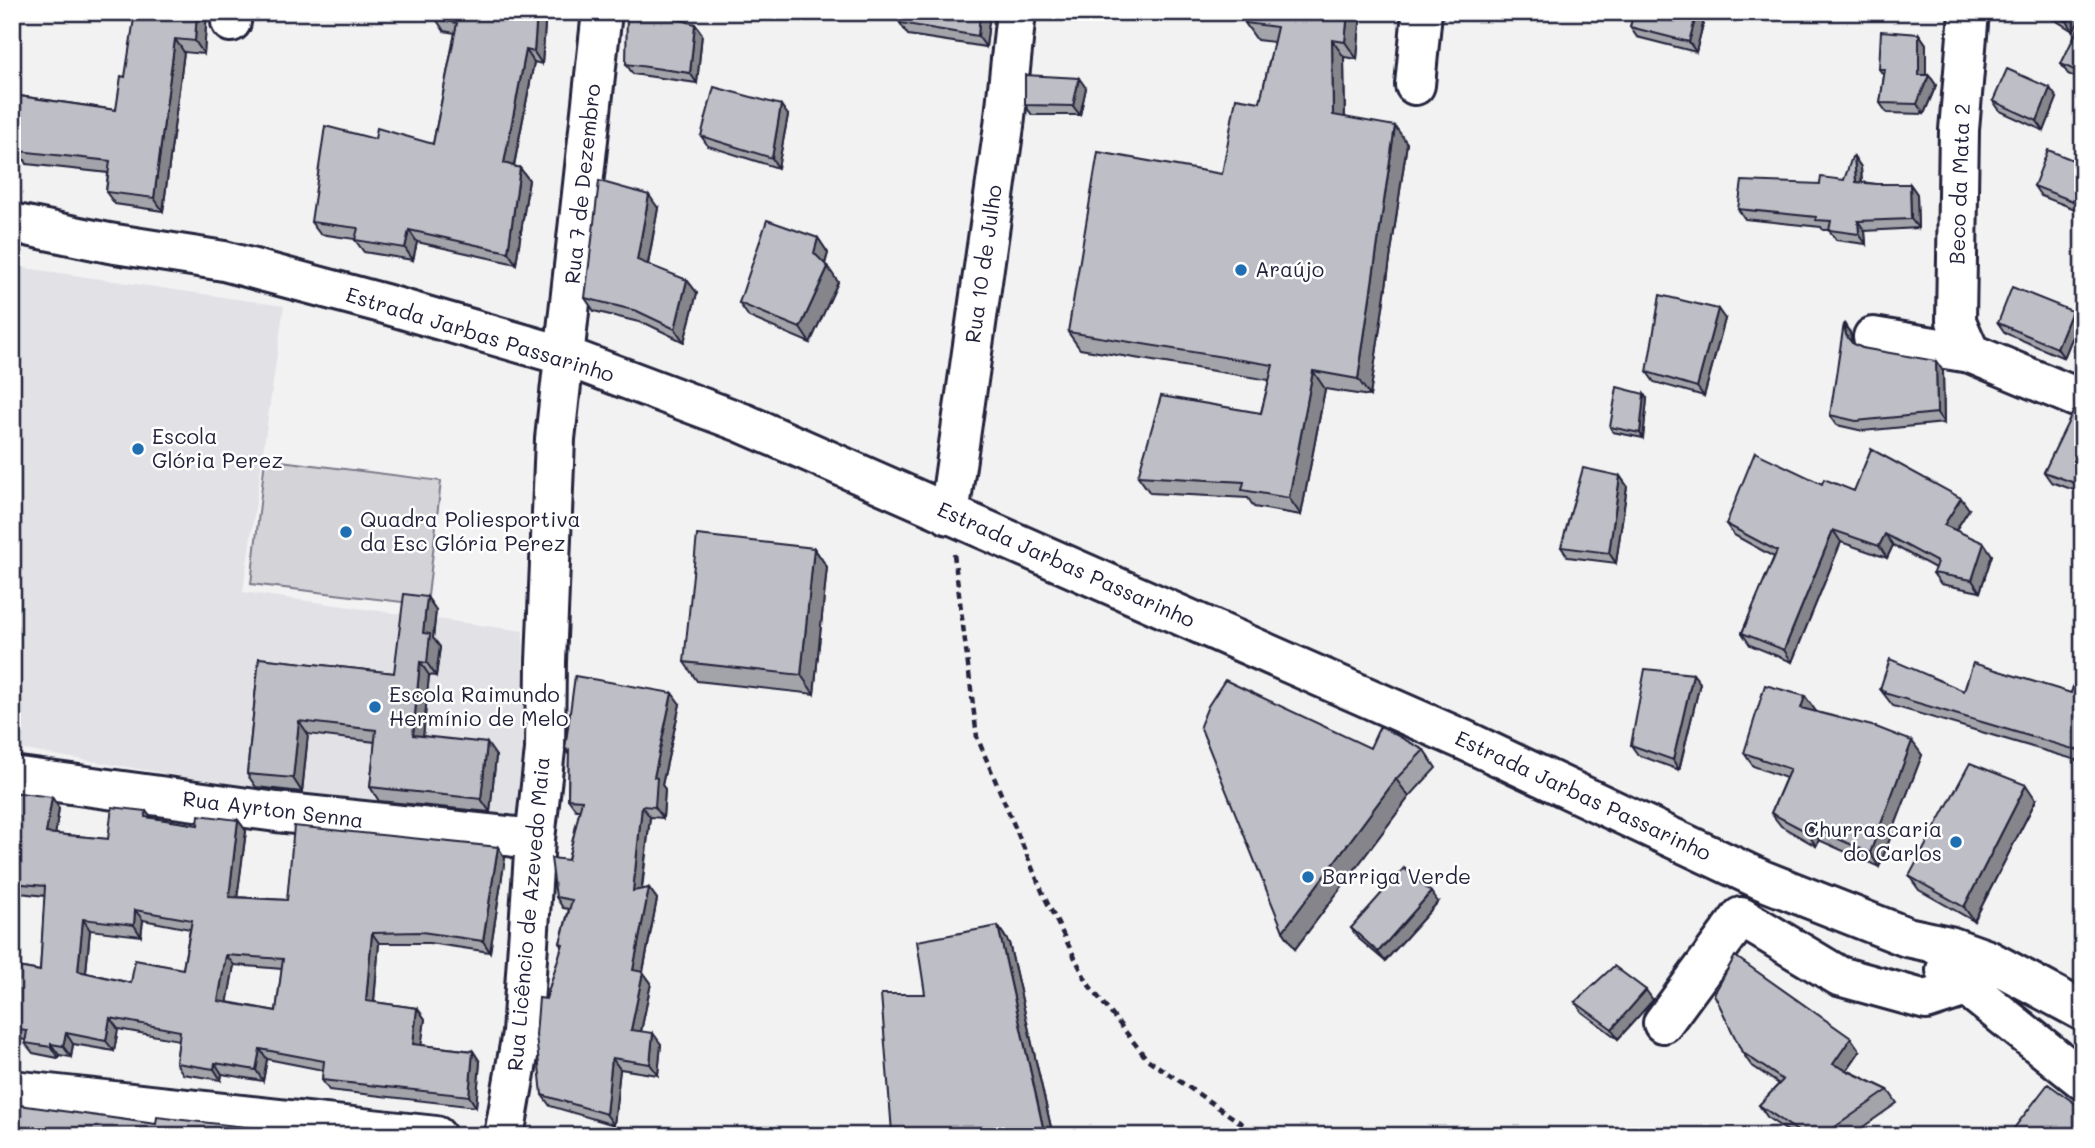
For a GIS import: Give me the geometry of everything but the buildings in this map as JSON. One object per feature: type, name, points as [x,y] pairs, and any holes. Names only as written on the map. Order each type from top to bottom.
[{"type":"street","name":"Rua 7 de Dezembro","points":[[565,356],[602,12]]},
{"type":"street","name":"Rua 10 de Julho","points":[[950,514],[1004,126],[1016,12]]},
{"type":"street","points":[[1415,85],[1422,12]]},
{"type":"street","name":"Beco da Mata 2","points":[[1969,12],[1959,130],[1956,321],[1970,353]]},
{"type":"street","name":"Estrada Jarbas Passarinho","points":[[12,223],[109,243],[224,261],[565,356],[743,423],[1464,740],[1762,880],[1907,937],[1949,946],[1977,974],[2083,1011]]},
{"type":"street","points":[[1873,337],[1970,353],[2083,400]]},
{"type":"street","name":"Rua Licêncio de Azevedo Maia","points":[[504,1136],[522,1033],[535,839],[545,750],[555,439],[565,356]]},
{"type":"street","name":"Rua Ayrton Senna","points":[[12,776],[276,812],[535,839]]},
{"type":"street","points":[[1663,1023],[1741,917],[1762,880]]},
{"type":"street","points":[[1741,917],[1839,976],[1926,1000],[1977,974],[2083,1080]]},
{"type":"street","points":[[12,1090],[436,1136]]},
{"type":"path","points":[[950,514],[977,737],[1049,907],[1088,984],[1147,1059],[1260,1136]]},
{"type":"shaded area","name":"Escola Glória Perez","points":[[12,266],[284,306],[243,592],[523,631],[523,824],[217,782],[12,748]]},
{"type":"shaded area","name":"Quadra Poliesportiva da Esc Glória Perez","points":[[265,459],[441,481],[427,605],[251,584]]},
{"type":"place","name":"Araújo","points":[[1241,270]]},
{"type":"place","name":"Escola Glória Perez","points":[[138,449]]},
{"type":"place","name":"Quadra Poliesportiva da Esc Glória Perez","points":[[346,532]]},
{"type":"place","name":"Escola Raimundo Hermínio de Melo","points":[[375,707]]},
{"type":"place","name":"Churrascaria do Carlos","points":[[1956,842]]},
{"type":"place","name":"Barriga Verde","points":[[1308,877]]}]
